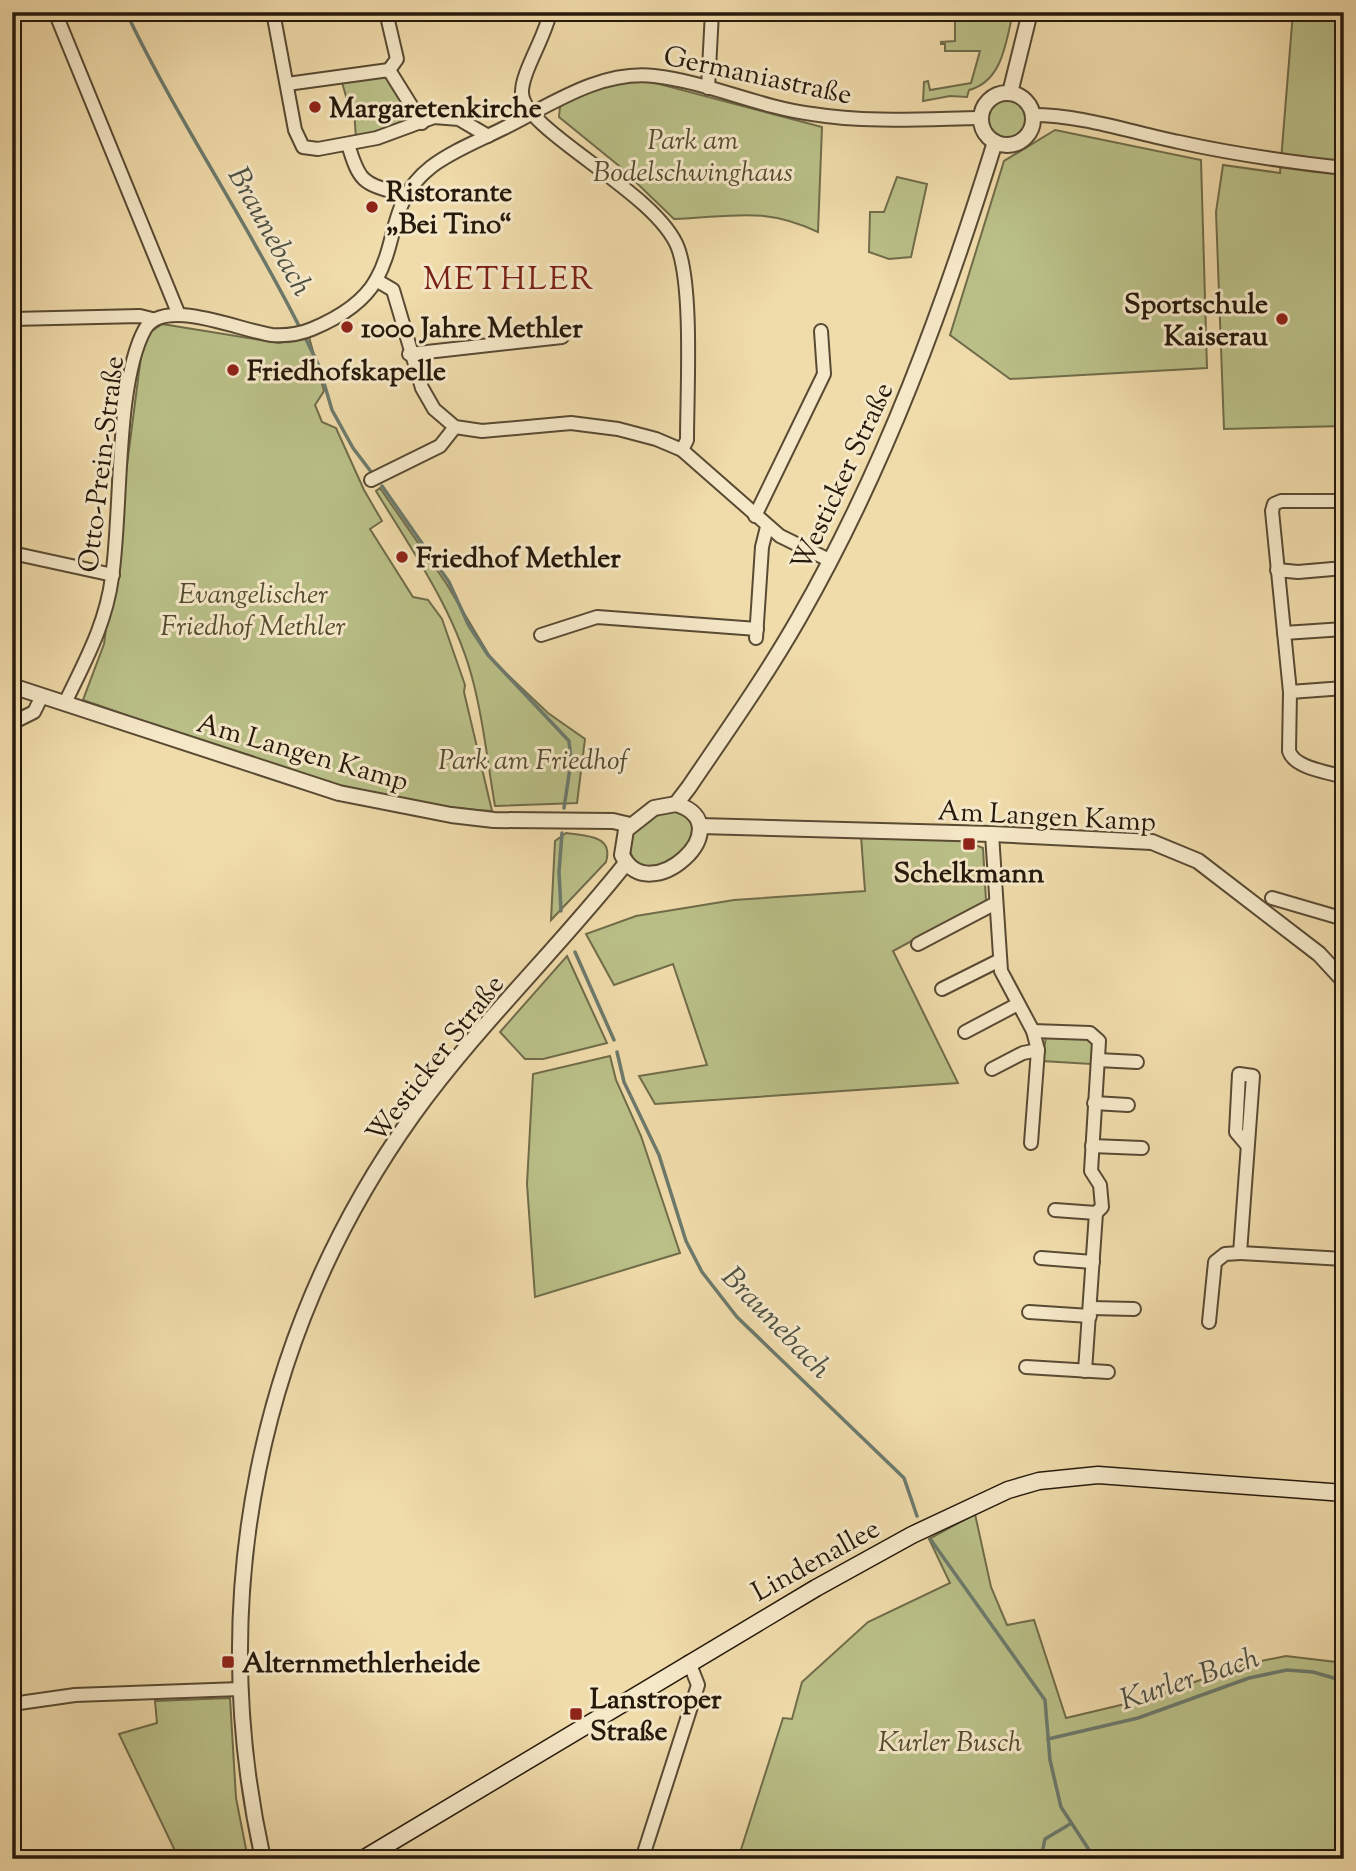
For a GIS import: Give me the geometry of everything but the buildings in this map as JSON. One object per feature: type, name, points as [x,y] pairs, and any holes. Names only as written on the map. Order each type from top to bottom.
[{"type":"main road","name":"Lindenallee","points":[[363,1859],[689,1661],[912,1535],[988,1498],[1024,1484],[1098,1475],[1344,1493]]},
{"type":"street","points":[[54,12],[179,315]]},
{"type":"street","points":[[273,12],[295,130],[303,148],[318,149],[377,138],[422,122],[446,117],[458,119],[488,136]]},
{"type":"street","points":[[287,84],[389,71],[397,59],[386,12]]},
{"type":"street","points":[[550,12],[523,84],[523,100],[533,114],[645,203],[660,218],[678,247],[683,269],[685,304],[687,440],[682,450]]},
{"type":"street","points":[[708,88],[712,12]]},
{"type":"street","points":[[1010,93],[1030,12]]},
{"type":"street","points":[[389,71],[422,122]]},
{"type":"street","name":"Germaniastraße","points":[[533,114],[587,86],[615,78],[650,76],[708,88],[776,108],[846,119],[981,118]]},
{"type":"street","points":[[1001,93],[1010,93],[1025,100],[1032,115],[1031,128],[1023,139],[1009,144],[995,142],[985,132],[981,118],[987,102],[1001,93]]},
{"type":"street","points":[[12,319],[140,316],[152,320],[159,316],[179,315],[273,335],[303,332],[346,310],[369,291],[376,280],[404,195],[434,165],[533,114]]},
{"type":"street","points":[[1032,115],[1060,116],[1117,126],[1180,143],[1344,168]]},
{"type":"street","name":"Westicker Straße","points":[[676,804],[765,675],[829,560],[916,376],[995,142]]},
{"type":"street","points":[[348,144],[357,174],[367,182],[404,195]]},
{"type":"street","points":[[376,280],[393,290],[409,354],[422,388],[434,409],[455,427],[482,431],[571,423],[618,429],[656,439],[682,450],[767,527],[829,560]]},
{"type":"street","name":"Otto-Prein-Straße","points":[[65,703],[98,634],[113,575],[130,378],[142,335],[152,320]]},
{"type":"street","points":[[755,516],[824,374],[821,331]]},
{"type":"street","points":[[409,354],[562,337]]},
{"type":"street","points":[[371,480],[440,446],[455,427]]},
{"type":"street","points":[[1344,501],[1274,504],[1277,570],[1290,692],[1290,756],[1344,777]]},
{"type":"street","points":[[541,635],[597,617],[756,634],[762,547],[767,527]]},
{"type":"street","points":[[12,553],[113,575]]},
{"type":"street","points":[[1277,570],[1298,572],[1344,568]]},
{"type":"street","points":[[1284,633],[1344,629]]},
{"type":"street","name":"Am Langen Kamp","points":[[12,686],[339,793],[390,806],[484,819],[614,821],[630,825]]},
{"type":"street","points":[[1290,692],[1344,688]]},
{"type":"street","points":[[12,723],[34,712],[42,696]]},
{"type":"street","points":[[676,804],[692,812],[700,826],[699,839],[692,853],[663,871],[641,873],[626,863],[622,846],[630,825],[654,808],[676,804]]},
{"type":"street","name":"Am Langen Kamp","points":[[700,826],[992,834],[1152,842],[1183,853],[1294,934],[1344,981]]},
{"type":"street","points":[[992,834],[1002,971],[1033,1031],[1038,1051],[1031,1143]]},
{"type":"street","name":"Westicker Straße","points":[[263,1859],[249,1794],[240,1689],[242,1582],[251,1500],[270,1413],[293,1342],[324,1267],[370,1183],[414,1114],[626,863]]},
{"type":"street","points":[[1272,898],[1344,919]]},
{"type":"street","points":[[918,944],[996,904]]},
{"type":"street","points":[[942,989],[1000,960]]},
{"type":"street","points":[[965,1032],[1018,1004]]},
{"type":"street","points":[[1033,1031],[1095,1034],[1099,1041],[1091,1171],[1103,1194],[1102,1207],[1096,1213],[1085,1371]]},
{"type":"street","points":[[992,1069],[1023,1053],[1038,1051]]},
{"type":"street","points":[[1098,1059],[1137,1062]]},
{"type":"street","points":[[1240,1253],[1253,1076],[1239,1074],[1236,1132],[1247,1145]]},
{"type":"street","points":[[1094,1103],[1128,1105]]},
{"type":"street","points":[[1092,1146],[1142,1149]]},
{"type":"street","points":[[1055,1210],[1096,1213]]},
{"type":"street","points":[[1209,1322],[1215,1262],[1225,1254],[1344,1259]]},
{"type":"street","points":[[1041,1258],[1093,1262]]},
{"type":"street","points":[[1029,1312],[1134,1309]]},
{"type":"street","points":[[1026,1367],[1108,1372]]},
{"type":"street","points":[[642,1859],[698,1685],[689,1661]]},
{"type":"street","points":[[12,1704],[75,1695],[240,1689]]},
{"type":"street","name":"Westicker Straße","points":[[258,1838],[274,1859]]},
{"type":"green space","points":[[955,12],[1013,12],[1005,47],[996,69],[980,85],[969,90],[967,97],[950,96],[923,101],[924,82],[928,81],[930,90],[971,83],[980,51],[945,51],[945,44],[941,44],[955,41]]},
{"type":"green space","name":"Sportschule Kaiserau","points":[[1293,12],[1344,12],[1344,426],[1224,429],[1216,212],[1223,165],[1280,173]]},
{"type":"green space","points":[[383,76],[389,80],[412,117],[409,125],[356,138],[354,110],[350,110],[341,79]]},
{"type":"green space","name":"Park am Bodelschwinghaus","points":[[648,81],[822,127],[818,232],[763,216],[674,219],[618,165],[559,117],[560,107],[579,94],[613,84]]},
{"type":"green space","points":[[1007,98],[1015,99],[1021,104],[1026,110],[1026,126],[1021,132],[1015,137],[1007,138],[999,137],[993,132],[988,126],[987,118],[988,110],[993,104],[999,99]]},
{"type":"green space","points":[[1055,130],[1201,160],[1207,368],[1010,379],[950,335],[1004,161]]},
{"type":"green space","points":[[897,177],[927,184],[911,257],[889,259],[869,252],[870,212],[884,212]]},
{"type":"green space","name":"Evangelischer Friedhof Methler","points":[[162,324],[279,343],[309,337],[324,391],[315,405],[322,422],[336,428],[364,490],[382,521],[370,529],[413,597],[428,600],[442,619],[465,685],[464,692],[492,811],[388,797],[336,784],[233,753],[83,700],[104,644],[141,356],[148,334]]},
{"type":"green space","name":"Park am Friedhof","points":[[380,488],[446,583],[492,660],[548,713],[585,739],[577,803],[495,806],[481,715],[457,633],[433,584],[376,491]]},
{"type":"green space","points":[[668,811],[681,811],[694,824],[687,849],[655,868],[639,867],[632,857],[630,847],[634,832],[649,820]]},
{"type":"green space","points":[[566,833],[590,836],[602,842],[606,846],[606,862],[551,920],[555,841]]},
{"type":"green space","points":[[861,836],[965,841],[983,848],[986,901],[893,951],[958,1083],[655,1104],[639,1076],[707,1065],[673,964],[614,985],[586,934],[636,916],[734,900],[865,891]]},
{"type":"green space","points":[[567,956],[607,1043],[543,1059],[525,1059],[500,1032]]},
{"type":"green space","points":[[1071,1036],[1089,1041],[1093,1045],[1091,1064],[1042,1061],[1046,1037]]},
{"type":"green space","points":[[610,1056],[616,1080],[641,1136],[680,1253],[535,1297],[527,1184],[533,1074]]},
{"type":"green space","name":"Kurler Busch","points":[[975,1514],[991,1587],[1007,1625],[1034,1620],[1066,1718],[1146,1699],[1246,1664],[1286,1656],[1344,1663],[1344,1859],[738,1859],[783,1718],[792,1719],[802,1682],[868,1622],[950,1583],[929,1539]]},
{"type":"green space","points":[[230,1698],[236,1798],[248,1859],[179,1859],[119,1734],[157,1723],[155,1701]]},
{"type":"waterway","name":"Braunebach","points":[[126,12],[300,328]]},
{"type":"waterway","name":"Braunebach","points":[[304,335],[319,366],[332,410],[353,448],[372,473]]},
{"type":"waterway","name":"Braunebach","points":[[382,486],[449,582],[469,626],[488,655],[569,741],[571,761],[564,808]]},
{"type":"waterway","name":"Braunebach","points":[[561,911],[559,872],[562,833]]},
{"type":"waterway","name":"Braunebach","points":[[575,952],[614,1040]]},
{"type":"waterway","name":"Braunebach","points":[[617,1052],[624,1082],[659,1155],[686,1241],[702,1272],[737,1317],[904,1478],[917,1516]]},
{"type":"waterway","name":"Braunebach","points":[[931,1540],[1045,1700],[1050,1760],[1061,1807],[1095,1859]]},
{"type":"waterway","name":"Kurler Bach","points":[[1048,1739],[1138,1718],[1249,1678],[1287,1670],[1313,1672],[1344,1681]]},
{"type":"waterway","points":[[1045,1859],[1042,1853],[1045,1839],[1070,1824]]},
{"type":"place","name":"Margaretenkirche","points":[[315,107]]},
{"type":"place","name":"Ristorante „Bei Tino“","points":[[372,207]]},
{"type":"place","name":"Sportschule Kaiserau","points":[[1282,319]]},
{"type":"place","name":"1000 Jahre Methler","points":[[347,327]]},
{"type":"place","name":"Friedhofskapelle","points":[[233,370]]},
{"type":"place","name":"Friedhof Methler","points":[[402,557]]},
{"type":"place","name":"Schelkmann","points":[[969,844]]},
{"type":"place","name":"Alternmethlerheide","points":[[228,1662]]},
{"type":"place","name":"Lanstroper Straße","points":[[576,1714]]},
{"type":"district","name":"METHLER","points":[[509,278]]}]
